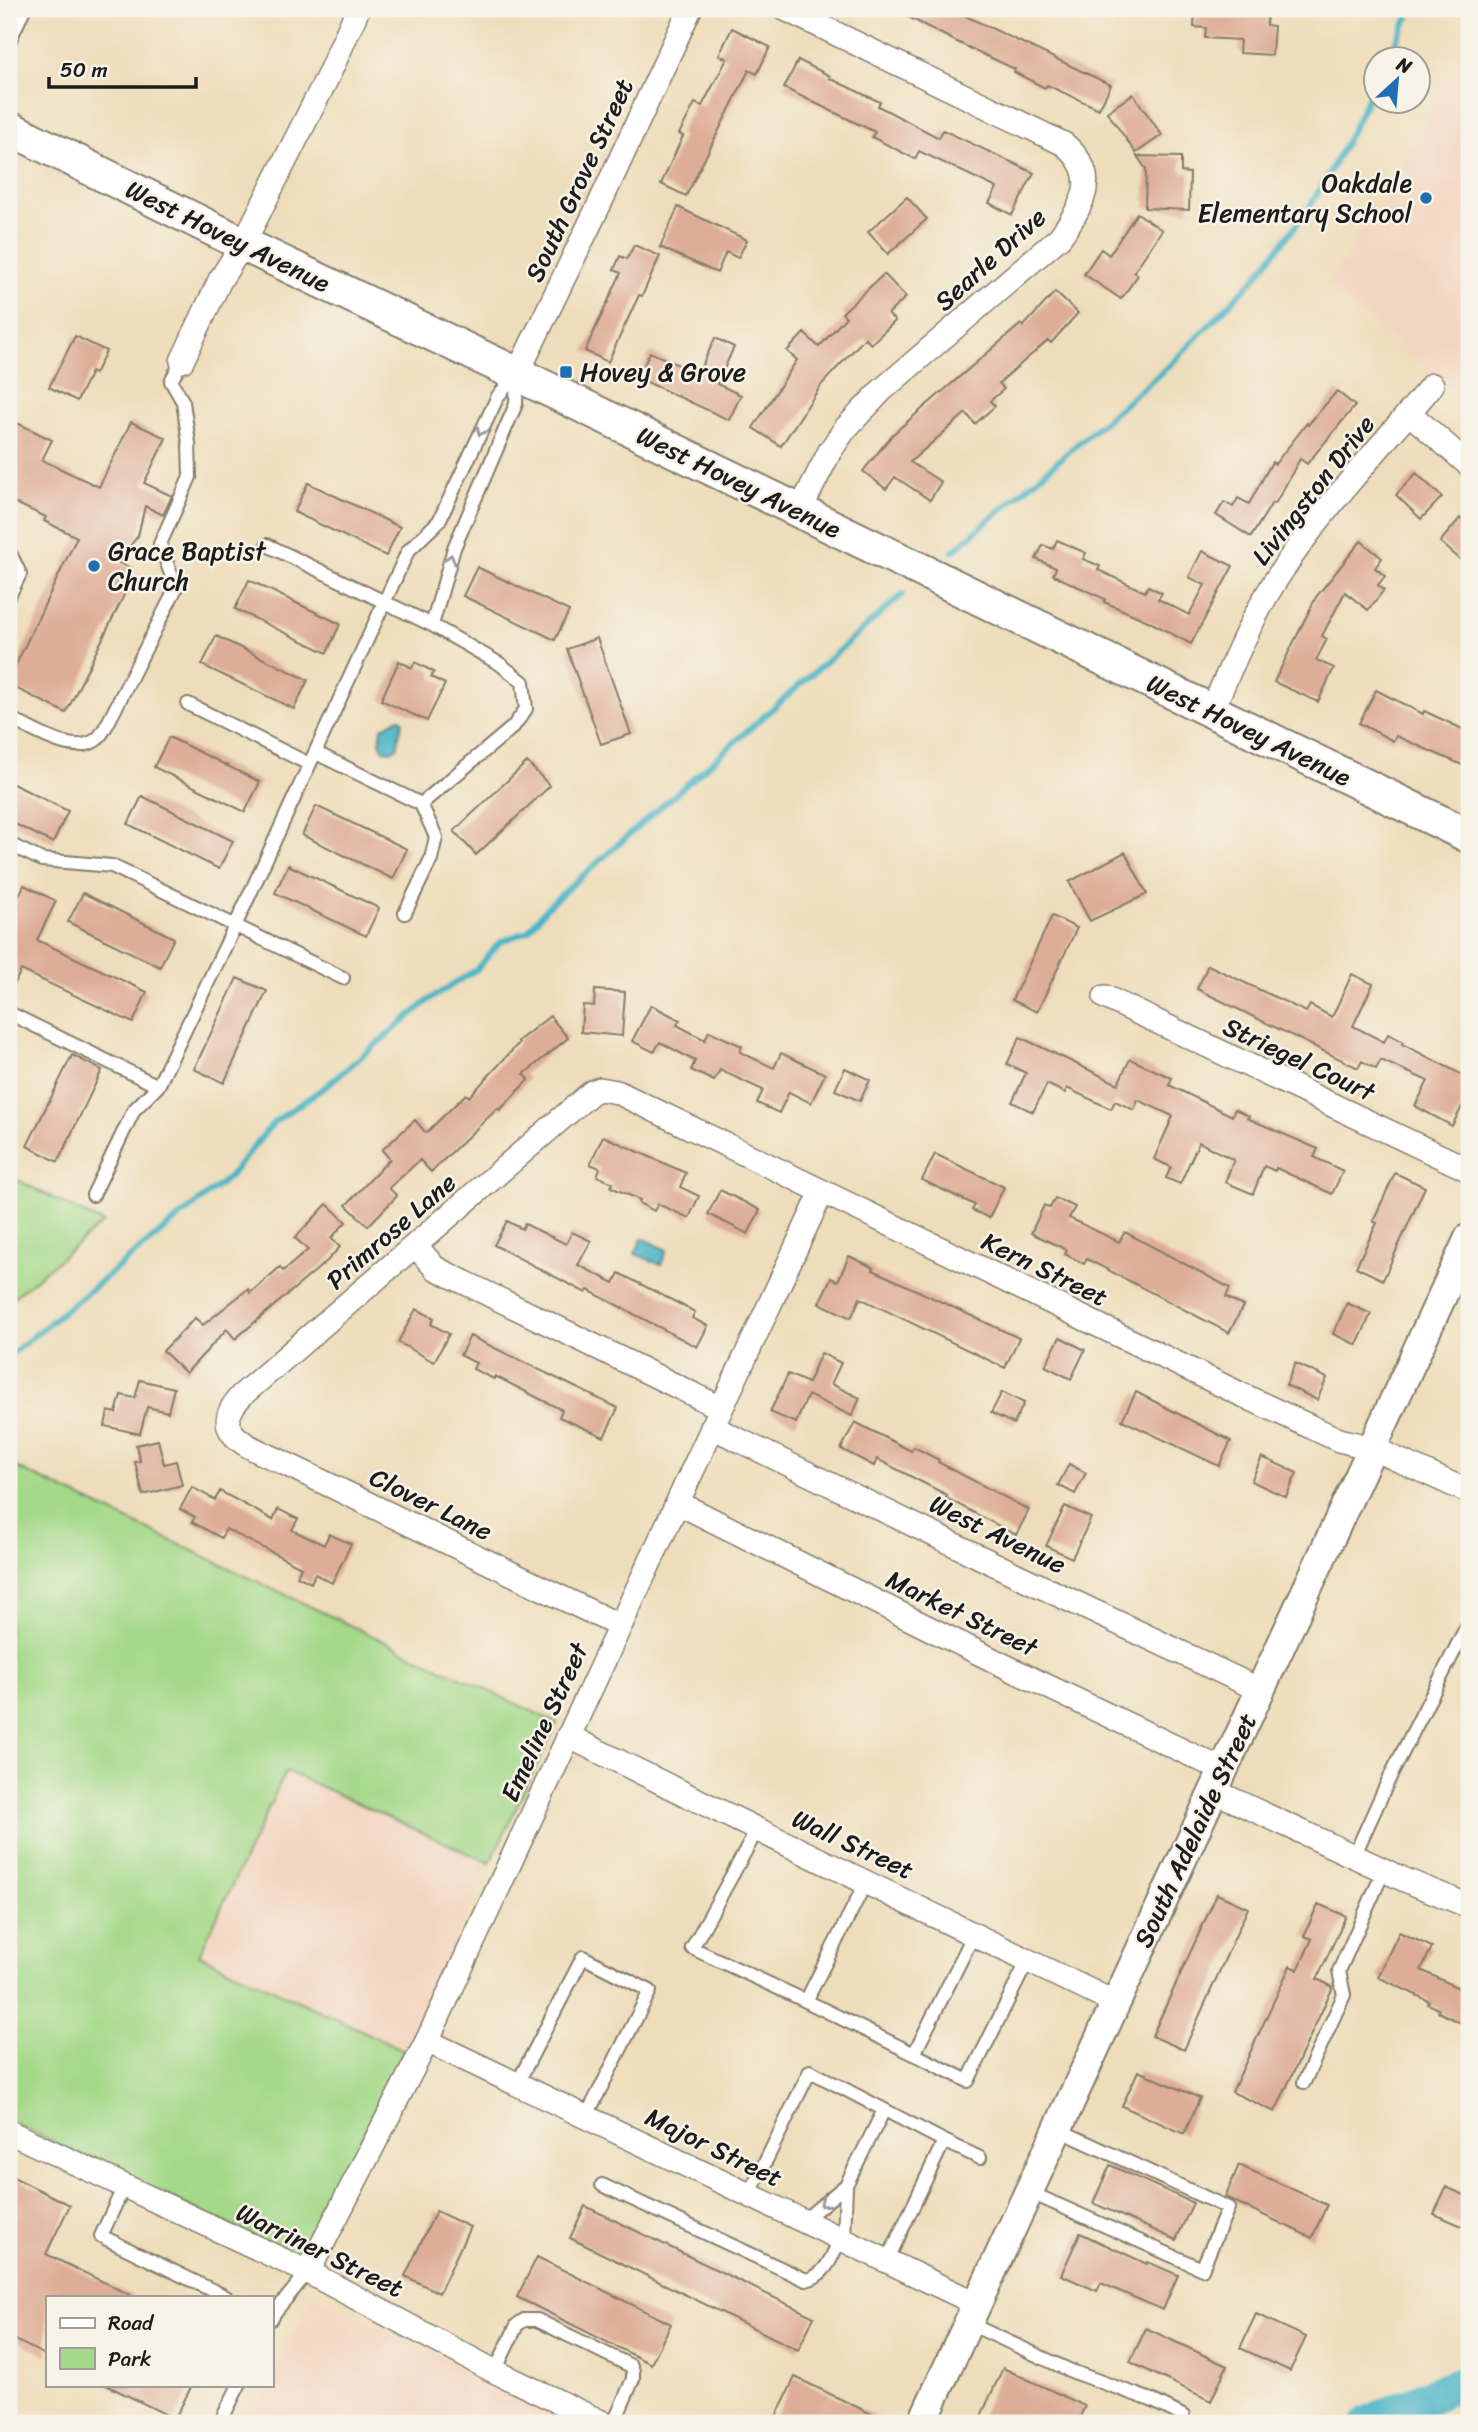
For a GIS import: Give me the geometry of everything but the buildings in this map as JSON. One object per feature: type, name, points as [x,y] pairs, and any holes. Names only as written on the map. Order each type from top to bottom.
[{"type":"main road","name":"West Hovey Avenue","points":[[9,128],[243,244],[1469,836]]},
{"type":"street","points":[[182,361],[220,280],[243,244],[328,76],[358,9]]},
{"type":"street","name":"South Grove Street","points":[[517,374],[690,9]]},
{"type":"street","name":"Searle Drive","points":[[785,9],[1064,144],[1077,156],[1085,170],[1086,181],[1079,210],[1060,237],[882,390],[855,417],[831,451],[799,512]]},
{"type":"street","name":"Livingston Drive","points":[[1212,711],[1250,629],[1280,573],[1315,524],[1432,385]]},
{"type":"street","points":[[1409,413],[1469,465]]},
{"type":"street","name":"Striegel Court","points":[[1105,997],[1469,1170]]},
{"type":"street","name":"Kern Street","points":[[600,1088],[617,1092],[1247,1398],[1339,1440],[1372,1448],[1469,1492]]},
{"type":"street","name":"Primrose Lane","points":[[228,1422],[232,1405],[242,1395],[600,1088]]},
{"type":"street","name":"Emeline Street","points":[[308,2272],[427,2041],[822,1192]]},
{"type":"street","name":"South Adelaide Street","points":[[922,2423],[1469,1238]]},
{"type":"street","name":"West Avenue","points":[[416,1246],[435,1268],[716,1418],[1009,1572],[1260,1690]]},
{"type":"street","name":"Clover Lane","points":[[228,1422],[229,1431],[238,1439],[272,1457],[620,1626]]},
{"type":"street","name":"Market Street","points":[[678,1503],[1013,1671],[1354,1856],[1469,1906]]},
{"type":"street","name":"Wall Street","points":[[568,1736],[1115,2003]]},
{"type":"street","name":"Major Street","points":[[427,2041],[887,2261],[973,2314]]},
{"type":"street","name":"Warriner Street","points":[[9,2132],[308,2272],[495,2371],[603,2423]]},
{"type":"lane","points":[[9,42],[24,9]]},
{"type":"lane","points":[[9,718],[66,744],[80,747],[97,739],[109,721],[176,588],[160,544],[190,477],[189,443],[183,402],[171,381],[182,361]]},
{"type":"lane","points":[[93,1195],[134,1110],[158,1086],[408,551],[439,522],[498,396],[517,374]]},
{"type":"lane","points":[[432,625],[454,548],[516,404],[517,374]]},
{"type":"lane","points":[[448,503],[468,513]]},
{"type":"lane","points":[[267,545],[432,625],[500,664],[523,682],[526,709],[513,727],[421,804]]},
{"type":"lane","points":[[9,551],[20,574],[9,596]]},
{"type":"lane","points":[[188,704],[421,804],[436,837],[431,859],[405,913]]},
{"type":"lane","points":[[9,846],[41,860],[112,866],[343,978]]},
{"type":"lane","points":[[9,1013],[158,1086]]},
{"type":"lane","points":[[1354,1856],[1389,1779],[1469,1622]]},
{"type":"lane","points":[[757,1830],[692,1948],[968,2081],[1028,1960]]},
{"type":"lane","points":[[1304,2082],[1344,1995],[1339,1971],[1384,1870]]},
{"type":"lane","points":[[806,2001],[866,1881]]},
{"type":"lane","points":[[914,2054],[974,1934]]},
{"type":"lane","points":[[517,2084],[583,1957],[650,1991],[586,2117]]},
{"type":"lane","points":[[749,2195],[810,2071],[980,2158]]},
{"type":"lane","points":[[602,2185],[806,2280],[815,2278],[825,2270],[842,2239],[846,2185],[884,2110]]},
{"type":"lane","points":[[1028,2192],[1202,2269],[1228,2208],[1057,2129]]},
{"type":"lane","points":[[887,2261],[944,2141]]},
{"type":"lane","points":[[803,2221],[846,2185]]},
{"type":"lane","points":[[124,2186],[101,2236],[224,2296]]},
{"type":"lane","points":[[273,2316],[308,2272]]},
{"type":"lane","points":[[973,2314],[1071,2371],[1151,2400],[1183,2416]]},
{"type":"lane","points":[[495,2371],[517,2325],[524,2320],[537,2320],[631,2367],[633,2379],[614,2423]]},
{"type":"lane","points":[[220,2423],[238,2386]]},
{"type":"shaded area","name":"Oakdale Elementary School","points":[[1469,28],[1469,367],[1450,388],[1327,284],[1398,176],[1429,116],[1432,116]]},
{"type":"shaded area","points":[[286,1771],[490,1863],[404,2050],[199,1955]]},
{"type":"shaded area","points":[[314,2295],[575,2423],[250,2423],[268,2386],[273,2386],[273,2377]]},
{"type":"green space","points":[[9,1176],[103,1223],[9,1301]]},
{"type":"green space","points":[[9,1464],[557,1723],[490,1863],[286,1771],[199,1955],[404,2050],[308,2250],[292,2255],[9,2121]]},
{"type":"water","points":[[399,718],[403,721],[398,746],[391,751],[384,750],[380,743],[382,728]]},
{"type":"water","points":[[642,1238],[667,1250],[661,1265],[635,1254]]},
{"type":"waterway","points":[[1394,46],[1412,9]]},
{"type":"waterway","points":[[953,551],[1171,364],[1255,278],[1308,210],[1362,109]]},
{"type":"waterway","points":[[9,1356],[229,1177],[274,1122],[325,1087],[429,1000],[477,969],[500,942],[528,931],[547,907],[903,594]]},
{"type":"waterway","points":[[1369,2423],[1469,2381]]},
{"type":"place","name":"Oakdale Elementary School","points":[[1426,198]]},
{"type":"place","name":"Hovey & Grove","points":[[566,372]]},
{"type":"place","name":"Grace Baptist Church","points":[[94,566]]}]
